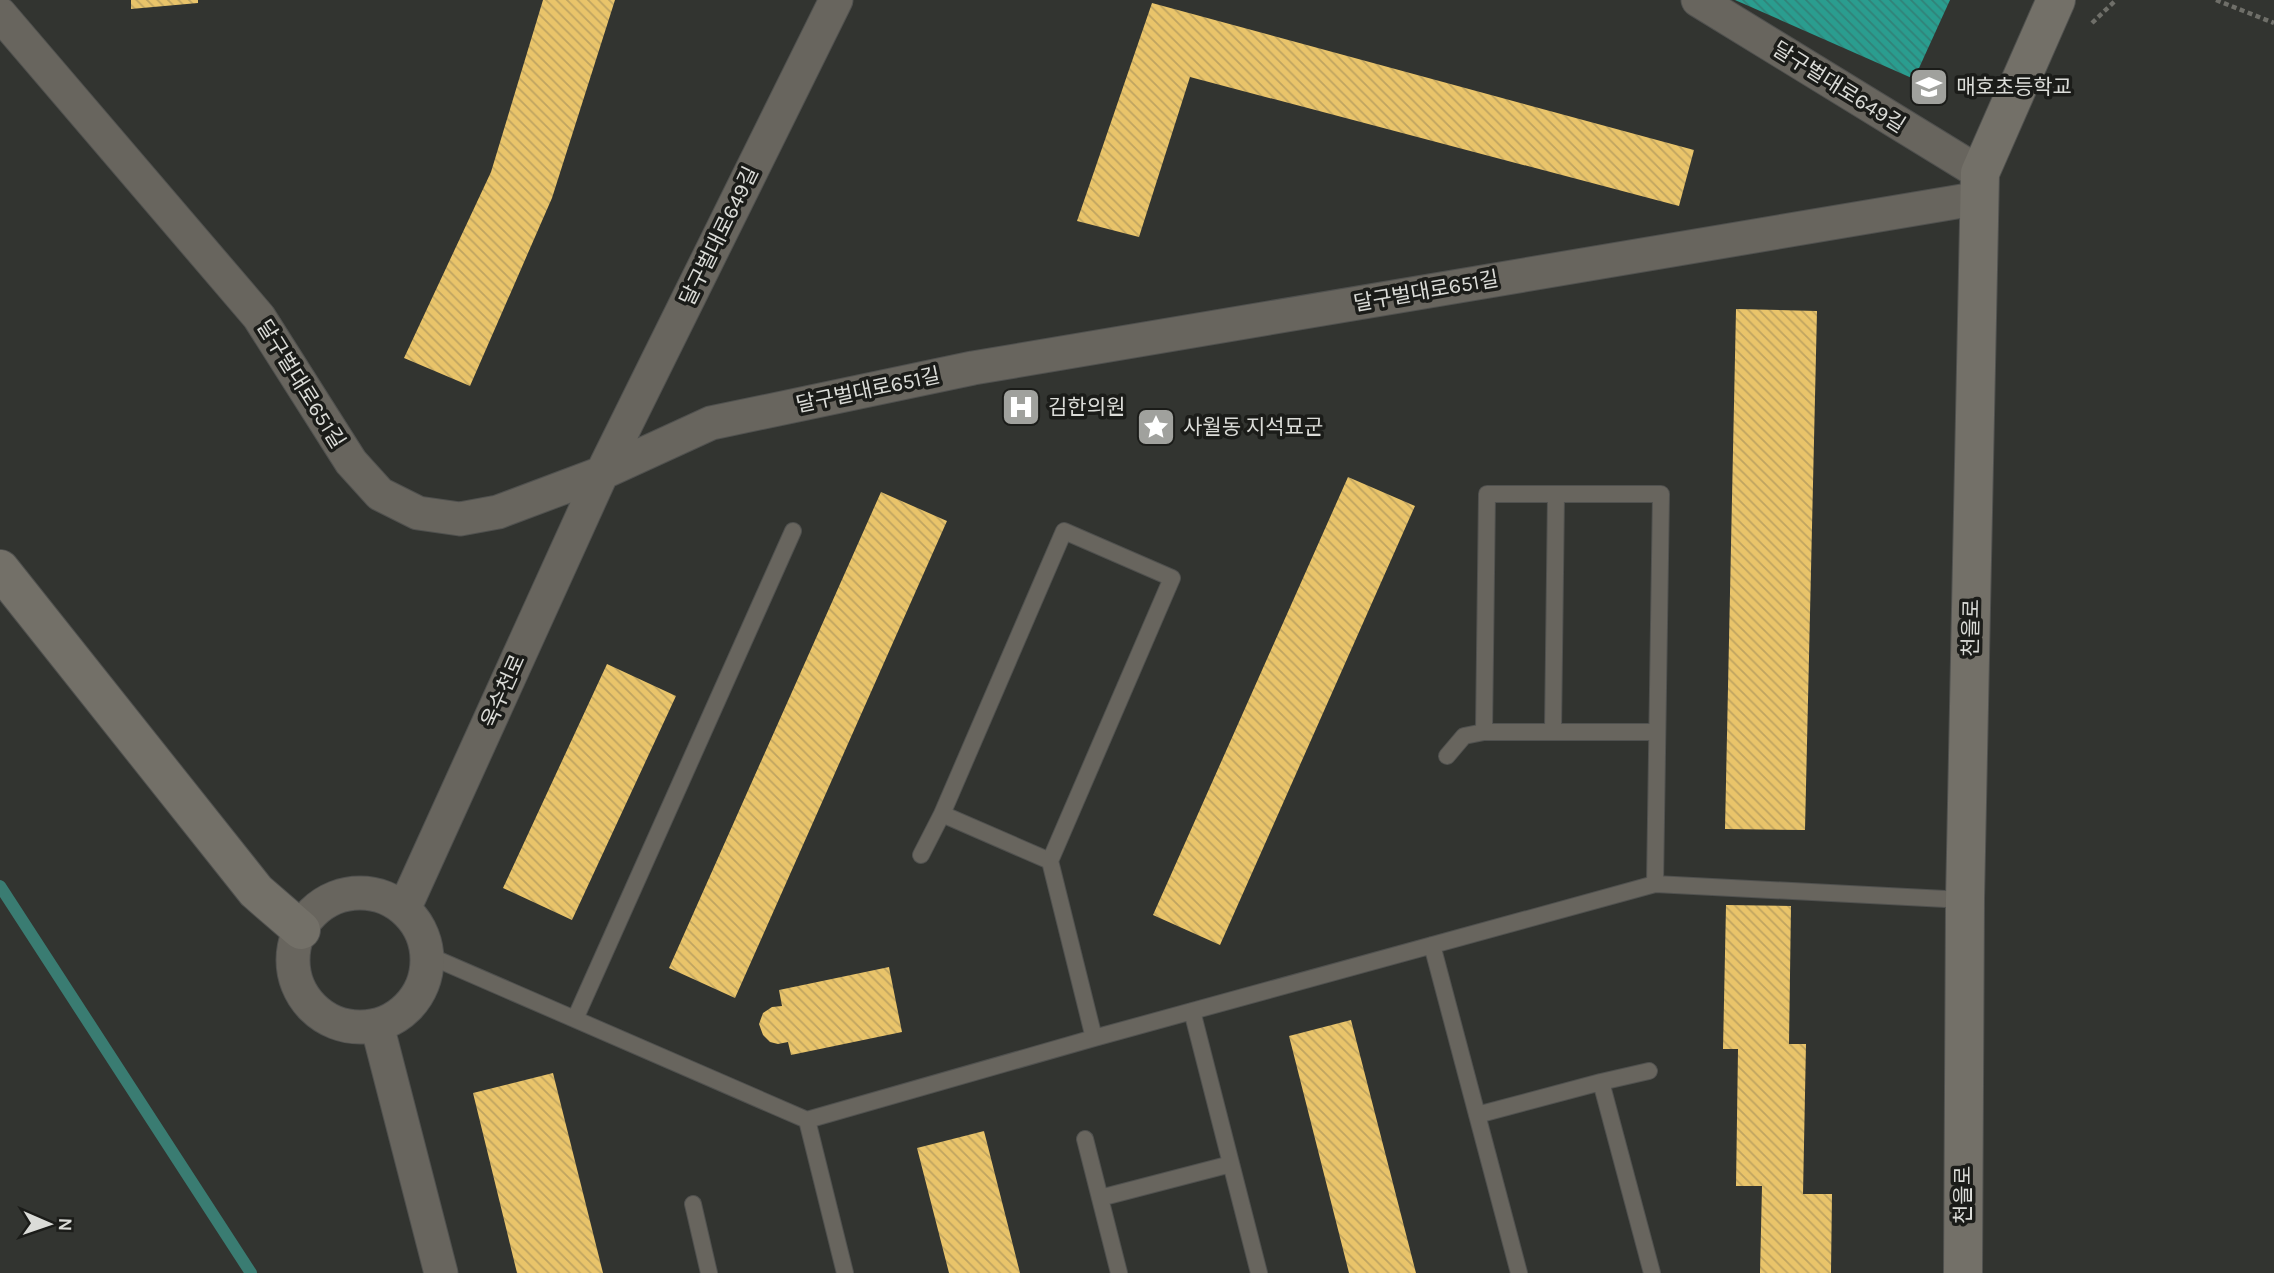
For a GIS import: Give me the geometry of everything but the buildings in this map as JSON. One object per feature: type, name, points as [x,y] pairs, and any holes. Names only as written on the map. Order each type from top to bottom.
[{"type":"street","name":"달구벌대로649길","points":[[602,473],[836,0]]},
{"type":"street","name":"달구벌대로649길","points":[[1698,0],[1980,186]]},
{"type":"street","name":"천을로","points":[[1963,1273],[1965,900],[1980,186],[2056,0]]},
{"type":"street","name":"달구벌대로651길","points":[[0,14],[259,317],[351,462],[380,494],[418,513],[460,519],[498,512],[602,473],[711,424],[973,368],[1980,186]]},
{"type":"street","name":"욱수천로","points":[[404,909],[602,473]]},
{"type":"street","points":[[0,569],[256,891],[301,930]]},
{"type":"street","points":[[363,893],[385,898],[404,909],[418,926],[426,947],[426,969],[420,990],[407,1007],[390,1021],[369,1027],[347,1027],[327,1019],[310,1005],[298,987],[293,965],[295,943],[304,922],[320,906],[340,896],[363,893]]},
{"type":"street","points":[[377,1025],[441,1273]]},
{"type":"lane","points":[[1484,732],[1487,494],[1661,494],[1655,884]]},
{"type":"lane","points":[[1553,732],[1556,494]]},
{"type":"lane","points":[[575,1019],[793,531]]},
{"type":"lane","points":[[921,855],[942,814],[1064,531],[1172,578],[1049,860],[1094,1038]]},
{"type":"lane","points":[[1447,756],[1464,736],[1484,732],[1657,732]]},
{"type":"lane","points":[[942,814],[1049,860]]},
{"type":"lane","points":[[425,954],[807,1120],[1655,884],[1965,900]]},
{"type":"lane","points":[[1432,945],[1519,1273]]},
{"type":"lane","points":[[1192,1011],[1259,1273]]},
{"type":"lane","points":[[1477,1115],[1649,1071]]},
{"type":"lane","points":[[1601,1082],[1652,1273]]},
{"type":"lane","points":[[807,1120],[845,1273]]},
{"type":"lane","points":[[1085,1139],[1119,1273]]},
{"type":"lane","points":[[1100,1198],[1231,1164]]},
{"type":"lane","points":[[693,1204],[709,1273]]},
{"type":"path","points":[[2216,0],[2274,23]]},
{"type":"waterway","points":[[0,886],[251,1273]]},
{"type":"place","name":"매호초등학교","points":[[1929,87]]},
{"type":"place","name":"김한의원","points":[[1021,407]]},
{"type":"place","name":"사월동 지석묘군","points":[[1156,427]]}]
